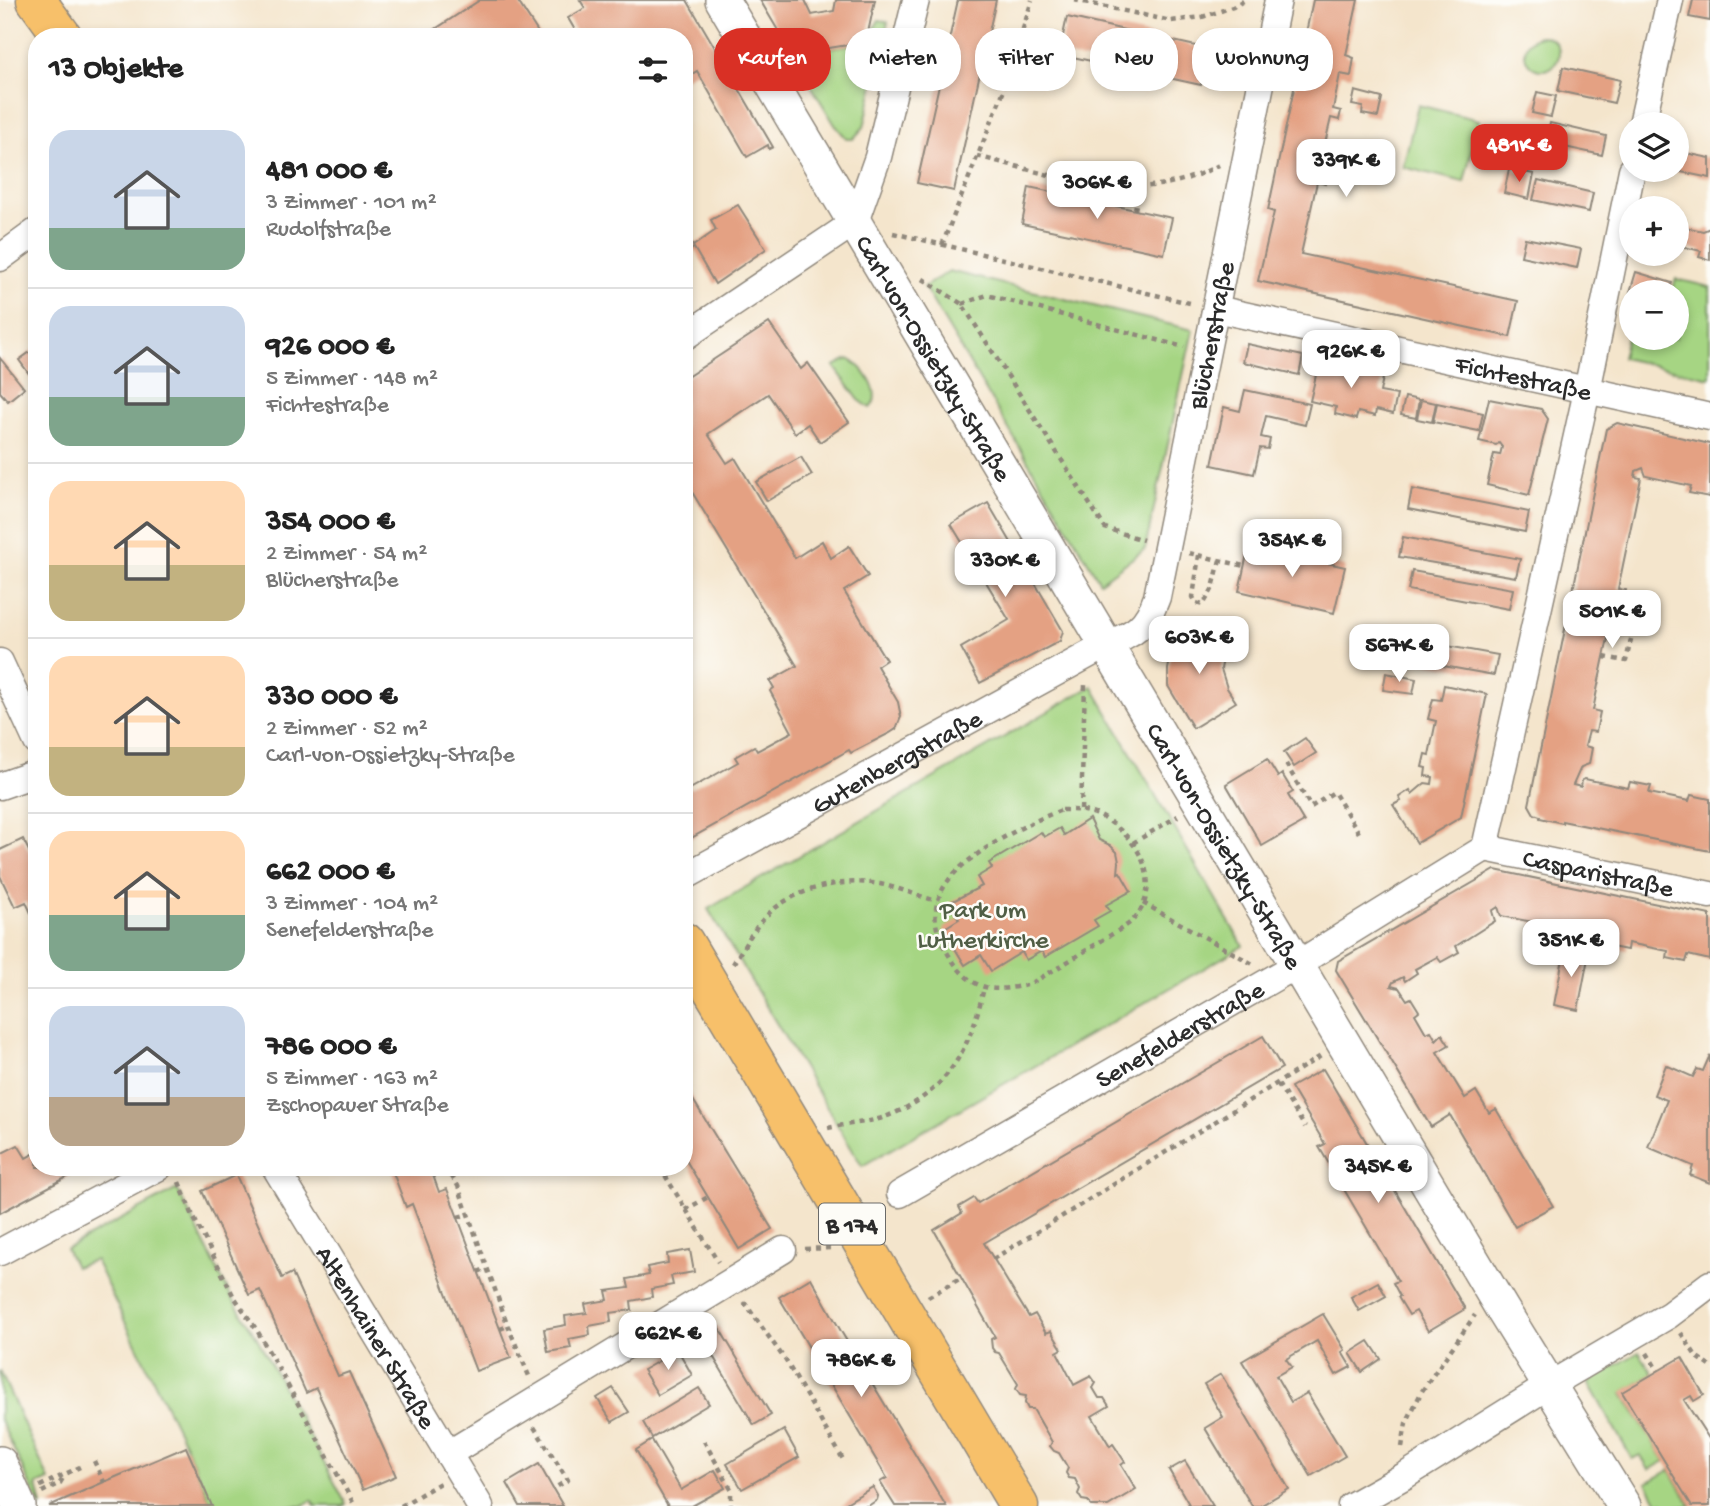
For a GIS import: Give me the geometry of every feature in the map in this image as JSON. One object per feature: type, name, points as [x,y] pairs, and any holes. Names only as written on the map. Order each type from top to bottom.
[{"type":"main road","points":[[36,0],[56,28]]},
{"type":"main road","name":"B 174","points":[[693,957],[1019,1506]]},
{"type":"street","name":"Carl-von-Ossietzky-Straße","points":[[722,0],[894,288],[1096,651],[1200,802],[1287,971],[1343,1042],[1548,1386],[1624,1506]]},
{"type":"street","points":[[693,331],[855,222],[878,157],[916,0]]},
{"type":"street","name":"Blücherstraße","points":[[1096,651],[1135,633],[1150,617],[1157,597],[1278,0]]},
{"type":"street","points":[[1645,112],[1670,0]]},
{"type":"street","points":[[1485,848],[1587,391],[1630,182]]},
{"type":"street","points":[[0,258],[28,238]]},
{"type":"street","name":"Fichtestraße","points":[[1216,309],[1710,417]]},
{"type":"street","name":"Gutenbergstraße","points":[[693,872],[1096,651]]},
{"type":"street","points":[[0,662],[28,722]]},
{"type":"street","points":[[0,786],[28,776]]},
{"type":"street","name":"Casparistraße","points":[[1485,848],[1710,895]]},
{"type":"street","name":"Senefelderstraße","points":[[900,1194],[1287,971],[1485,848]]},
{"type":"street","points":[[0,1252],[165,1176]]},
{"type":"street","name":"Altenhainer Straße","points":[[280,1176],[480,1506]]},
{"type":"street","points":[[454,1463],[531,1404],[783,1250]]},
{"type":"street","points":[[1351,1506],[1669,1315],[1710,1284]]},
{"type":"street","points":[[0,1464],[34,1499]]},
{"type":"path","points":[[942,245],[1004,90],[1032,0]]},
{"type":"path","points":[[1074,0],[1171,21],[1202,17],[1233,8],[1245,0]]},
{"type":"path","points":[[977,156],[1083,184],[1139,187],[1195,178],[1248,150]]},
{"type":"path","points":[[1079,198],[1083,184]]},
{"type":"path","points":[[1135,210],[1139,187]]},
{"type":"path","points":[[855,222],[1216,309]]},
{"type":"path","points":[[894,288],[919,276],[962,304],[1105,527],[1167,547],[1244,566]]},
{"type":"path","points":[[962,304],[986,295],[1207,353]]},
{"type":"path","points":[[1199,555],[1193,597],[1195,603],[1203,605],[1213,588],[1220,560]]},
{"type":"path","points":[[1604,657],[1626,661],[1632,635]]},
{"type":"path","points":[[1081,810],[1096,651]]},
{"type":"path","points":[[1286,764],[1311,807],[1334,792],[1359,832]]},
{"type":"path","points":[[1133,844],[1200,802]]},
{"type":"path","points":[[1062,810],[1081,810],[1096,814],[1124,831],[1133,844],[1146,867],[1147,891],[1132,921],[1028,985],[984,987],[960,972],[937,936],[937,901],[948,881],[968,860],[1044,816],[1062,810]]},
{"type":"path","points":[[715,994],[755,929],[769,914],[797,895],[837,884],[867,883],[881,884],[937,901]]},
{"type":"path","points":[[1143,903],[1287,971]]},
{"type":"path","points":[[798,1133],[880,1118],[918,1100],[932,1089],[960,1057],[970,1038],[984,987]]},
{"type":"path","points":[[993,1259],[1343,1042]]},
{"type":"path","points":[[1278,1084],[1305,1127]]},
{"type":"path","points":[[170,1176],[233,1295],[258,1332],[355,1506]]},
{"type":"path","points":[[452,1176],[458,1186],[508,1326],[531,1404],[568,1480],[553,1489]]},
{"type":"path","points":[[665,1176],[730,1283],[786,1362],[844,1461]]},
{"type":"path","points":[[685,1209],[708,1196]]},
{"type":"path","points":[[458,1217],[468,1214]]},
{"type":"path","points":[[783,1250],[841,1248]]},
{"type":"path","points":[[478,1272],[487,1268]]},
{"type":"path","points":[[1406,1475],[1402,1450],[1406,1423],[1422,1391],[1492,1292]]},
{"type":"path","points":[[1669,1315],[1696,1356],[1710,1366]]},
{"type":"path","points":[[500,1329],[508,1326]]},
{"type":"path","points":[[1651,1360],[1658,1371]]},
{"type":"path","points":[[704,1441],[731,1489],[731,1506]]},
{"type":"path","points":[[94,1461],[104,1482]]},
{"type":"path","points":[[401,1506],[454,1463]]},
{"type":"path","points":[[34,1499],[38,1487],[80,1467]]},
{"type":"green space","points":[[879,20],[888,22],[887,28],[874,28]]},
{"type":"green space","points":[[1542,36],[1554,41],[1559,53],[1554,65],[1542,70],[1530,65],[1525,53],[1530,41]]},
{"type":"green space","points":[[845,45],[845,91],[872,91],[864,127],[853,139],[847,139],[835,125],[814,91],[831,91],[831,48]]},
{"type":"green space","points":[[1418,105],[1479,120],[1464,182],[1403,167]]},
{"type":"green space","points":[[949,271],[1193,330],[1145,549],[1100,582],[924,287]]},
{"type":"green space","points":[[1689,282],[1710,287],[1710,378],[1622,358],[1624,350],[1689,350]]},
{"type":"green space","points":[[848,359],[860,367],[870,380],[875,395],[870,408],[859,400],[834,366]]},
{"type":"green space","name":"Park um Lutherkirche","points":[[1092,686],[1243,946],[862,1166],[708,909]]},
{"type":"green space","points":[[177,1189],[231,1297],[256,1336],[346,1504],[343,1506],[315,1506],[312,1500],[302,1506],[212,1506],[95,1260],[75,1267],[66,1249]]},
{"type":"green space","points":[[1639,1352],[1653,1374],[1622,1393],[1665,1461],[1649,1470],[1640,1455],[1632,1459],[1588,1382]]},
{"type":"green space","points":[[0,1371],[49,1480],[37,1485],[42,1506],[0,1420]]},
{"type":"green space","points":[[1670,1470],[1691,1506],[1666,1506],[1663,1502],[1659,1504],[1647,1483]]},
{"type":"building","points":[[480,0],[517,0],[535,28],[437,28]]},
{"type":"building","points":[[580,0],[687,0],[714,46],[714,91],[740,91],[773,147],[769,149],[768,145],[747,157],[697,71],[693,73],[693,28],[574,28],[568,18],[585,8]]},
{"type":"building","points":[[760,0],[805,0],[812,15],[834,11],[836,0],[875,0],[869,28],[845,28],[845,45],[831,48],[831,28],[777,28]]},
{"type":"building","points":[[958,0],[996,0],[990,28],[975,28],[976,91],[954,191],[917,183],[938,91],[961,91],[961,28],[952,28]]},
{"type":"building","points":[[1313,0],[1358,0],[1346,55],[1354,58],[1351,76],[1340,74],[1333,109],[1341,111],[1339,120],[1331,118],[1318,173],[1328,175],[1326,184],[1317,182],[1301,254],[1518,301],[1510,337],[1258,281],[1274,212],[1268,210],[1294,91],[1333,91],[1333,28],[1307,28]]},
{"type":"building","points":[[1693,0],[1710,0],[1710,21],[1689,17]]},
{"type":"building","points":[[1067,17],[1116,28],[1090,28],[1090,61],[1076,58],[1076,28],[1065,28]]},
{"type":"building","points":[[1178,42],[1192,45],[1192,83],[1178,80]]},
{"type":"building","points":[[1563,67],[1620,80],[1614,103],[1558,91]]},
{"type":"building","points":[[1355,91],[1382,98],[1378,117],[1362,114],[1363,107],[1352,105]]},
{"type":"building","points":[[1537,92],[1556,96],[1551,117],[1532,113]]},
{"type":"building","points":[[1550,123],[1606,136],[1602,155],[1546,143]]},
{"type":"building","points":[[1689,154],[1710,158],[1710,178],[1689,174]]},
{"type":"building","points":[[1509,169],[1534,174],[1529,199],[1504,193]]},
{"type":"building","points":[[1538,180],[1593,193],[1589,212],[1533,200]]},
{"type":"building","points":[[1029,187],[1172,218],[1164,254],[1022,224]]},
{"type":"building","points":[[738,205],[766,249],[715,284],[693,249],[716,230],[711,220]]},
{"type":"building","points":[[1689,228],[1703,231],[1710,228],[1710,260],[1699,257],[1701,251],[1689,248]]},
{"type":"building","points":[[1525,238],[1581,249],[1577,268],[1521,256]]},
{"type":"building","points":[[1636,272],[1662,280],[1634,280]]},
{"type":"building","points":[[769,323],[801,369],[808,363],[849,422],[820,442],[808,424],[795,433],[768,394],[708,434],[727,463],[735,458],[795,558],[822,541],[831,558],[849,546],[868,576],[844,591],[886,660],[877,666],[898,702],[901,717],[896,729],[890,733],[851,753],[849,750],[693,837],[693,787],[738,762],[735,757],[754,746],[757,751],[792,732],[770,691],[774,688],[770,681],[797,666],[693,494],[693,373]]},
{"type":"building","points":[[1247,344],[1303,356],[1299,375],[1243,362]]},
{"type":"building","points":[[28,354],[28,372],[19,360]]},
{"type":"building","points":[[0,358],[24,388],[8,401],[0,392]]},
{"type":"building","points":[[1320,358],[1384,373],[1380,392],[1397,395],[1393,414],[1376,410],[1375,416],[1358,412],[1356,419],[1335,414],[1336,407],[1310,401]]},
{"type":"building","points":[[1245,390],[1310,404],[1305,425],[1266,416],[1261,437],[1270,439],[1268,449],[1260,448],[1254,474],[1212,465],[1224,407],[1240,411]]},
{"type":"building","points":[[1405,397],[1419,400],[1416,418],[1401,415]]},
{"type":"building","points":[[1489,399],[1541,409],[1548,419],[1529,495],[1487,485],[1494,454],[1500,455],[1502,447],[1499,443],[1496,445],[1479,441]]},
{"type":"building","points":[[1421,400],[1436,403],[1432,422],[1417,419]]},
{"type":"building","points":[[1437,403],[1483,413],[1479,431],[1433,422]]},
{"type":"building","points":[[1617,423],[1710,444],[1710,497],[1689,493],[1691,486],[1646,476],[1643,468],[1636,471],[1635,477],[1641,478],[1618,589],[1626,590],[1621,612],[1614,610],[1598,685],[1593,710],[1600,712],[1596,732],[1589,731],[1585,746],[1592,748],[1589,764],[1581,767],[1573,785],[1581,787],[1582,780],[1585,779],[1628,788],[1630,782],[1651,786],[1649,793],[1689,801],[1691,795],[1710,799],[1710,851],[1540,818],[1529,805],[1606,429]]},
{"type":"building","points":[[801,457],[812,475],[767,501],[756,482]]},
{"type":"building","points":[[1412,489],[1529,512],[1525,532],[1408,509]]},
{"type":"building","points":[[988,503],[1063,631],[1060,641],[980,683],[961,648],[1009,620],[951,524]]},
{"type":"building","points":[[1403,537],[1520,559],[1516,577],[1399,557]]},
{"type":"building","points":[[1249,545],[1345,567],[1334,613],[1239,591]]},
{"type":"building","points":[[1412,571],[1513,589],[1509,609],[1408,590]]},
{"type":"building","points":[[1177,628],[1227,639],[1221,669],[1227,688],[1236,702],[1193,728],[1168,686],[1168,669]]},
{"type":"building","points":[[1397,637],[1498,655],[1494,675],[1393,657]]},
{"type":"building","points":[[1386,673],[1416,679],[1413,694],[1383,690]]},
{"type":"building","points":[[1444,685],[1487,694],[1461,817],[1417,843],[1393,805],[1401,801],[1399,797],[1410,790],[1412,794],[1425,783],[1432,784],[1433,777],[1425,776],[1426,768],[1422,767],[1425,754],[1429,755],[1436,721],[1428,719],[1433,699],[1441,700]]},
{"type":"building","points":[[1305,738],[1316,753],[1294,767],[1284,752]]},
{"type":"building","points":[[1267,759],[1278,777],[1282,774],[1293,792],[1288,795],[1304,822],[1262,846],[1226,784]]},
{"type":"building","points":[[1089,819],[1099,840],[1117,852],[1118,873],[1120,872],[1131,891],[1106,905],[1110,911],[1094,920],[1098,926],[1045,957],[1042,951],[1026,960],[1022,952],[991,971],[981,955],[965,965],[943,929],[959,919],[949,903],[982,886],[977,877],[992,868],[989,863],[1041,832],[1044,837],[1060,828],[1064,835]]},
{"type":"building","points":[[23,839],[28,849],[28,906],[26,902],[15,907],[0,876],[0,850]]},
{"type":"building","points":[[1495,870],[1710,915],[1710,960],[1688,955],[1686,962],[1667,958],[1668,951],[1628,943],[1627,950],[1606,946],[1607,939],[1591,935],[1590,939],[1533,926],[1533,922],[1501,916],[1498,907],[1492,911],[1495,921],[1456,946],[1459,952],[1441,962],[1437,957],[1415,969],[1417,973],[1405,981],[1403,977],[1393,982],[1391,986],[1399,988],[1407,1000],[1411,998],[1419,1011],[1415,1014],[1426,1033],[1431,1031],[1436,1040],[1442,1034],[1449,1045],[1437,1052],[1465,1098],[1476,1091],[1489,1113],[1496,1109],[1553,1206],[1515,1227],[1450,1115],[1431,1127],[1336,970],[1338,961]]},
{"type":"building","points":[[1565,948],[1589,953],[1578,1010],[1554,1005]]},
{"type":"building","points":[[1263,1036],[1282,1068],[984,1243],[1029,1317],[1035,1314],[1046,1333],[1051,1331],[1062,1349],[1057,1352],[1074,1385],[1091,1376],[1096,1383],[1093,1388],[1099,1398],[1104,1398],[1109,1406],[1092,1416],[1110,1446],[1113,1444],[1125,1462],[1121,1465],[1136,1489],[1108,1506],[1091,1506],[1078,1494],[1080,1489],[1075,1479],[1069,1478],[1066,1473],[1068,1468],[1059,1453],[1050,1446],[1052,1442],[1033,1409],[1028,1409],[1026,1396],[1020,1395],[1016,1389],[1018,1384],[999,1353],[992,1348],[991,1339],[995,1337],[934,1230],[962,1213],[959,1207],[974,1198],[978,1203]]},
{"type":"building","points":[[1710,1055],[1710,1183],[1690,1175],[1693,1166],[1648,1147],[1667,1100],[1654,1095],[1666,1065],[1693,1077],[1697,1069],[1703,1071]]},
{"type":"building","points":[[1323,1069],[1465,1309],[1428,1331],[1416,1311],[1409,1315],[1398,1297],[1400,1296],[1393,1283],[1398,1281],[1319,1147],[1325,1144],[1291,1087]]},
{"type":"building","points":[[693,1100],[772,1229],[739,1249],[693,1172]]},
{"type":"building","points":[[18,1145],[26,1158],[28,1157],[28,1176],[69,1176],[0,1213],[0,1154]]},
{"type":"building","points":[[236,1176],[282,1278],[292,1273],[338,1376],[349,1372],[396,1476],[363,1490],[316,1388],[306,1393],[260,1290],[249,1295],[202,1191]]},
{"type":"building","points":[[394,1176],[433,1176],[439,1192],[447,1189],[511,1358],[476,1371],[412,1204],[406,1207]]},
{"type":"building","points":[[690,1250],[694,1272],[671,1276],[673,1285],[651,1289],[652,1297],[631,1301],[632,1310],[610,1313],[611,1322],[589,1326],[590,1335],[569,1339],[571,1348],[548,1352],[544,1329],[566,1325],[565,1316],[587,1313],[585,1304],[608,1300],[606,1291],[629,1288],[627,1279],[649,1275],[647,1267],[668,1263],[667,1254]]},
{"type":"building","points":[[811,1278],[946,1506],[895,1506],[880,1482],[887,1478],[779,1297]]},
{"type":"building","points":[[1378,1282],[1386,1296],[1359,1311],[1351,1297]]},
{"type":"building","points":[[1323,1314],[1345,1350],[1342,1352],[1351,1367],[1336,1375],[1317,1341],[1286,1359],[1292,1367],[1276,1376],[1291,1402],[1307,1393],[1345,1456],[1311,1476],[1242,1361]]},
{"type":"building","points":[[718,1326],[771,1415],[754,1425],[701,1336]]},
{"type":"building","points":[[1369,1341],[1381,1359],[1362,1372],[1350,1353]]},
{"type":"building","points":[[678,1350],[692,1375],[658,1395],[643,1370]]},
{"type":"building","points":[[1682,1357],[1704,1395],[1694,1401],[1691,1396],[1684,1400],[1710,1440],[1710,1506],[1692,1506],[1622,1392]]},
{"type":"building","points":[[1221,1374],[1289,1489],[1260,1506],[1252,1506],[1205,1428],[1223,1417],[1204,1384]]},
{"type":"building","points":[[613,1388],[629,1412],[612,1422],[597,1398]]},
{"type":"building","points":[[699,1388],[709,1404],[652,1438],[643,1422]]},
{"type":"building","points":[[784,1430],[799,1457],[742,1489],[727,1464]]},
{"type":"building","points":[[652,1440],[681,1490],[715,1470],[725,1488],[692,1506],[668,1506],[636,1450]]},
{"type":"building","points":[[186,1447],[212,1506],[49,1506],[104,1482]]},
{"type":"building","points":[[1185,1461],[1213,1506],[1190,1506],[1169,1470]]},
{"type":"building","points":[[539,1464],[563,1506],[520,1506],[507,1483]]},
{"type":"building","points":[[873,1487],[878,1496],[877,1500],[868,1506],[841,1506]]}]
